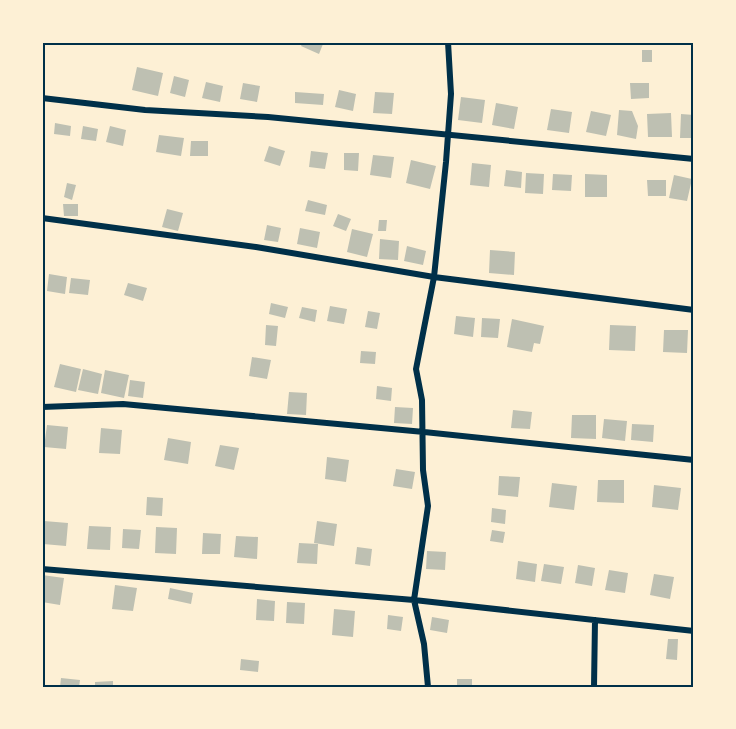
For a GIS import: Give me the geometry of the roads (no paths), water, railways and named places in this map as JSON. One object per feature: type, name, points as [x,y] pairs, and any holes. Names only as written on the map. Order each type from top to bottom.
[{"type":"street","points":[[428,687],[424,644],[414,600],[428,506],[423,470],[422,400],[416,369],[434,277],[449,135],[451,94],[448,42]]},
{"type":"street","points":[[42,98],[145,110],[268,117],[694,159]]},
{"type":"street","points":[[42,218],[256,247],[434,277],[694,310]]},
{"type":"street","points":[[42,407],[123,404],[694,460]]},
{"type":"street","points":[[42,569],[414,600],[694,631]]},
{"type":"street","points":[[594,687],[595,620]]}]
